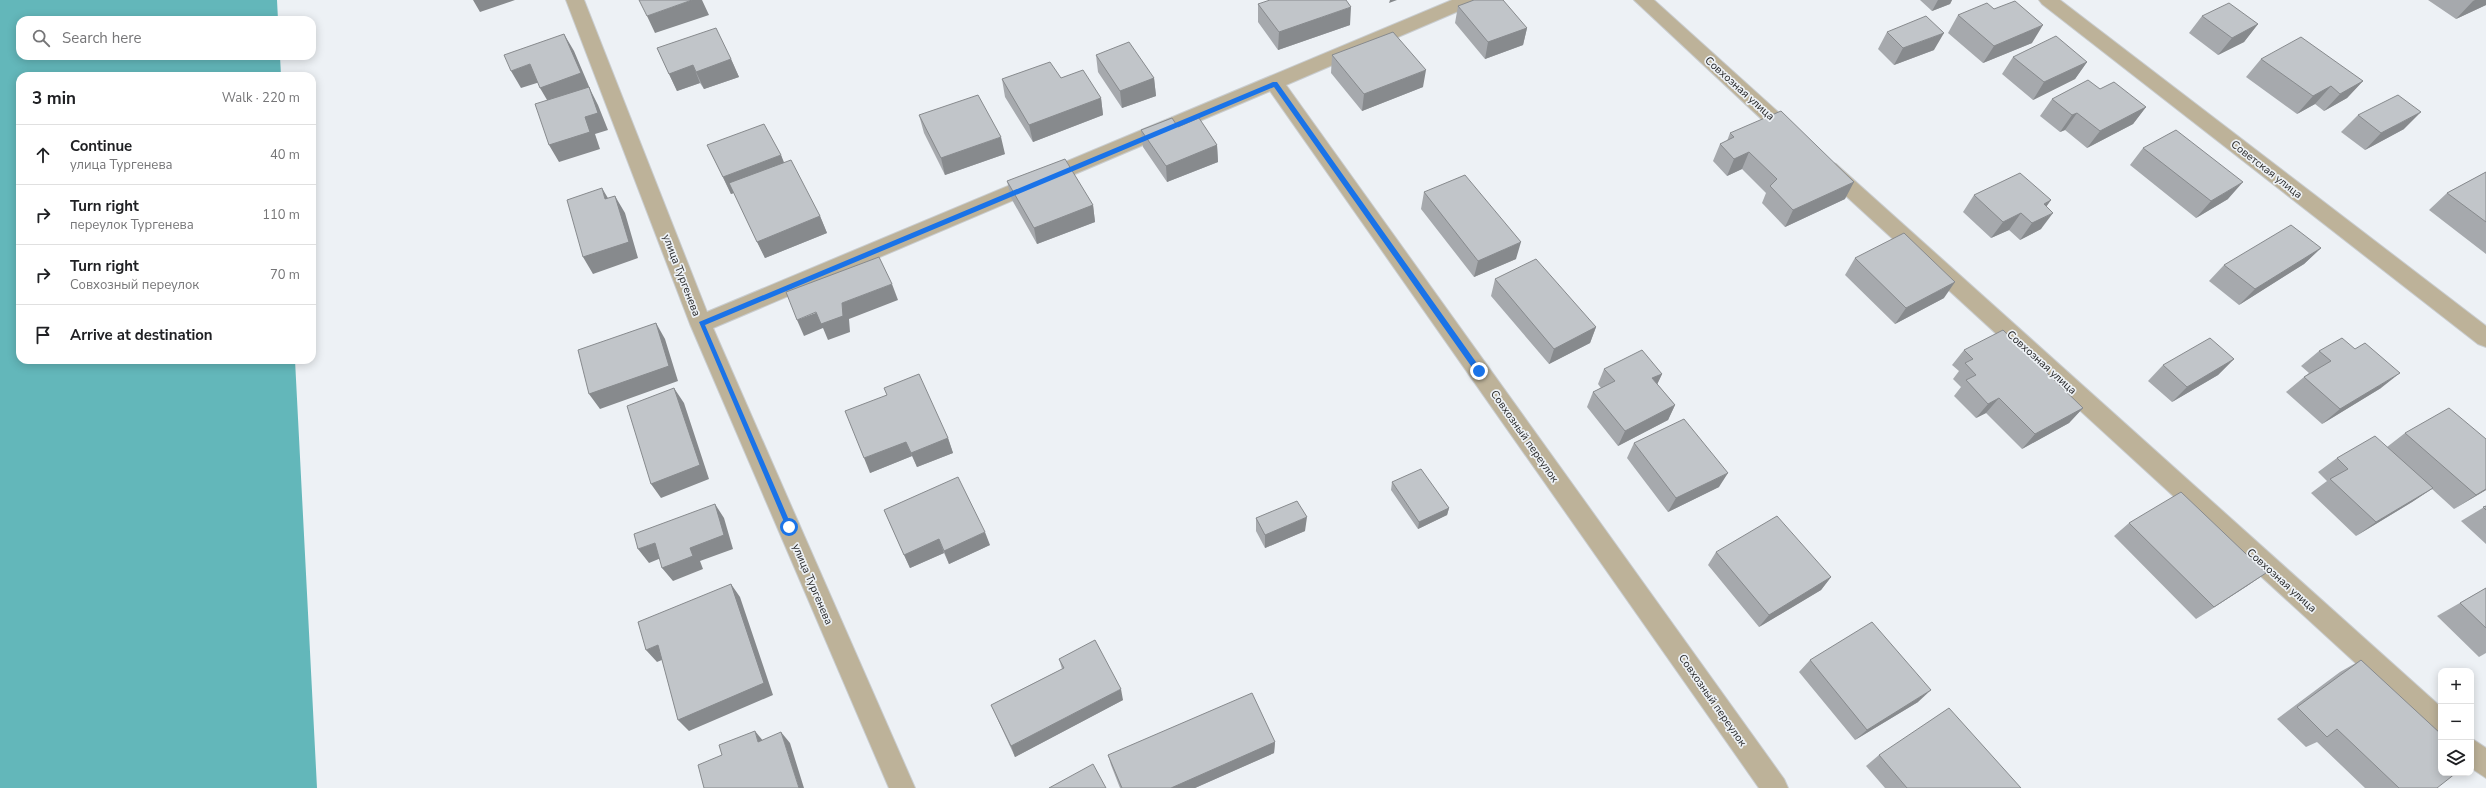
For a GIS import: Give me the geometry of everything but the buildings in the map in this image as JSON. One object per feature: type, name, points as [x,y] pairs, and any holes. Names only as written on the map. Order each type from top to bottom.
[{"type":"street","name":"улица Тургенева","points":[[575,0],[701,324],[902,788]]},
{"type":"street","points":[[701,324],[1275,84],[1469,0]]},
{"type":"street","name":"Совхозная улица","points":[[1642,0],[2438,721]]},
{"type":"street","name":"Советская улица","points":[[2048,0],[2486,338]]},
{"type":"street","name":"Совхозный переулок","points":[[1275,84],[1775,788]]},
{"type":"street","points":[[2474,754],[2486,765]]},
{"type":"water","points":[[0,0],[277,0],[278,16],[16,16],[16,60],[280,60],[281,72],[16,72],[16,364],[295,364],[317,788],[0,788]]},
{"type":"route","points":[[789,527],[701,324],[1275,84],[1479,371]]}]
